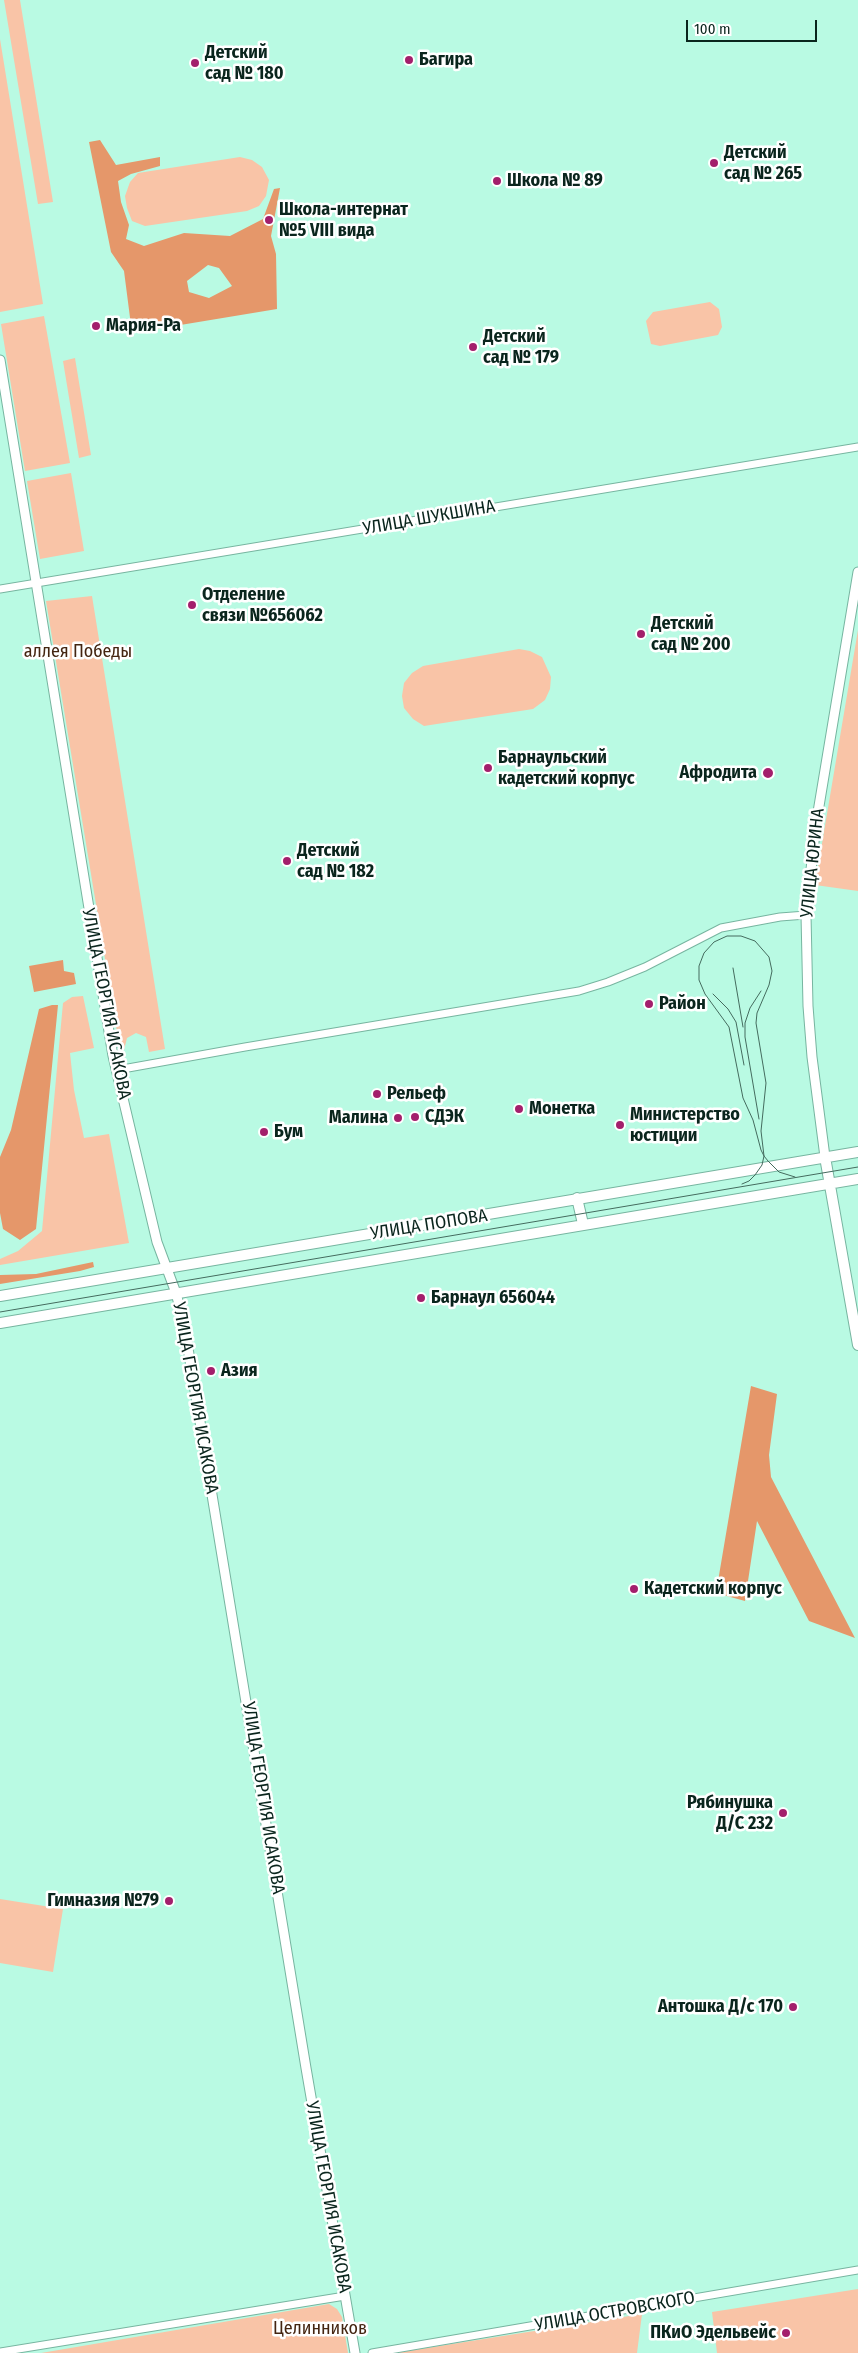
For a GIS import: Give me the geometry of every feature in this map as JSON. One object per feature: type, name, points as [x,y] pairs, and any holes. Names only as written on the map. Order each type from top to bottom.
[{"type":"main road","name":"УЛИЦА ПОПОВА","points":[[0,1296],[858,1152]]},
{"type":"main road","points":[[825,1157],[858,1345]]},
{"type":"main road","name":"УЛИЦА ПОПОВА","points":[[0,1323],[858,1179]]},
{"type":"main road","points":[[577,1198],[583,1224]]},
{"type":"street","name":"УЛИЦА ГЕОРГИЯ ИСАКОВА","points":[[0,360],[89,918],[117,1070],[157,1242],[176,1293],[190,1361],[306,2068],[355,2353]]},
{"type":"street","name":"УЛИЦА ШУКШИНА","points":[[0,589],[858,447]]},
{"type":"street","name":"УЛИЦА ЮРИНА","points":[[825,1157],[812,1057],[808,1006],[806,915],[816,824],[858,572]]},
{"type":"street","points":[[117,1070],[245,1046],[578,991],[608,982],[645,967],[721,928],[780,917],[806,915]]},
{"type":"street","name":"УЛИЦА ОСТРОВСКОГО","points":[[372,2353],[858,2270]]},
{"type":"street","points":[[0,2352],[345,2296]]},
{"type":"green space","points":[[4,0],[20,0],[53,202],[38,204]]},
{"type":"green space","points":[[0,39],[43,304],[0,312]]},
{"type":"green space","points":[[240,157],[252,160],[262,167],[269,180],[266,196],[259,206],[247,211],[145,226],[132,221],[125,196],[130,182],[138,173]]},
{"type":"green space","points":[[710,302],[719,309],[722,327],[718,335],[660,346],[651,344],[646,321],[653,312]]},
{"type":"green space","points":[[44,316],[70,463],[25,471],[1,324]]},
{"type":"green space","points":[[75,358],[91,455],[79,458],[63,361]]},
{"type":"green space","points":[[71,473],[84,551],[40,559],[27,481]]},
{"type":"green space","name":"аллея Победы","points":[[92,596],[165,1049],[149,1052],[146,1037],[136,1033],[127,1038],[124,1050],[120,1050],[46,601]]},
{"type":"green space","points":[[858,630],[858,891],[815,885]]},
{"type":"green space","points":[[519,649],[530,651],[542,657],[551,677],[550,689],[545,700],[533,709],[424,726],[413,719],[404,708],[402,696],[404,683],[412,673],[423,666]]},
{"type":"green space","points":[[83,996],[94,1048],[70,1053],[74,1090],[84,1138],[109,1134],[129,1243],[0,1265],[0,1259],[18,1251],[42,1231],[63,1003],[72,997]]},
{"type":"green space","points":[[0,1899],[63,1909],[53,1972],[0,1963]]},
{"type":"green space","name":"ПКиО Эдельвейс","points":[[858,2289],[858,2353],[717,2353],[712,2312]]},
{"type":"green space","name":"Целинников","points":[[329,2304],[337,2309],[342,2317],[348,2353],[41,2353]]},
{"type":"green space","points":[[642,2314],[637,2353],[395,2353]]},
{"type":"shaded area","points":[[100,140],[116,165],[160,157],[160,166],[131,174],[118,181],[121,202],[129,225],[126,239],[144,246],[184,233],[230,236],[263,219],[274,189],[280,188],[271,236],[276,254],[277,309],[132,333],[124,271],[111,252],[89,142]],"holes":[[[208,265],[219,268],[232,286],[209,298],[189,292],[187,281]]]},
{"type":"shaded area","points":[[63,960],[64,971],[74,973],[76,984],[34,992],[29,966]]},
{"type":"shaded area","points":[[58,1005],[36,1229],[20,1240],[3,1229],[0,1213],[0,1157],[11,1130],[39,1009]]},
{"type":"shaded area","points":[[93,1262],[94,1267],[80,1271],[0,1284],[0,1275],[36,1274]]},
{"type":"shaded area","points":[[751,1386],[777,1394],[769,1455],[771,1477],[855,1638],[809,1621],[757,1521],[745,1601],[716,1593]]},
{"type":"tram line","points":[[742,1184],[749,1181],[755,1175],[762,1165],[764,1156],[761,1131],[766,1083],[756,1023],[757,1013],[769,985],[772,971],[769,957],[755,941],[741,936],[727,936],[714,942],[704,953],[699,966],[699,980],[705,994],[729,1027],[743,1098],[753,1120],[761,1150],[764,1156],[768,1161],[779,1172],[795,1177]]},
{"type":"tram line","points":[[733,968],[743,1027]]},
{"type":"tram line","points":[[759,1119],[745,1037],[745,1023],[750,1008],[761,991]]},
{"type":"tram line","points":[[713,994],[728,1009],[736,1022],[744,1065]]},
{"type":"tram line","points":[[0,1312],[858,1167]]},
{"type":"place","name":"Багира","points":[[409,60]]},
{"type":"place","name":"Детский сад № 180","points":[[195,63]]},
{"type":"place","name":"Детский сад № 265","points":[[714,163]]},
{"type":"place","name":"Школа № 89","points":[[497,181]]},
{"type":"place","name":"Школа-интернат №5 VIII вида","points":[[269,220]]},
{"type":"place","name":"Мария-Ра","points":[[96,326]]},
{"type":"place","name":"Детский сад № 179","points":[[473,347]]},
{"type":"place","name":"Отделение связи №656062","points":[[192,605]]},
{"type":"place","name":"Детский сад № 200","points":[[641,634]]},
{"type":"place","name":"Барнаульский кадетский корпус","points":[[488,768]]},
{"type":"place","name":"Афродита","points":[[768,773]]},
{"type":"place","name":"Детский сад № 182","points":[[287,861]]},
{"type":"place","name":"Район","points":[[649,1004]]},
{"type":"place","name":"Рельеф","points":[[377,1094]]},
{"type":"place","name":"Монетка","points":[[519,1109]]},
{"type":"place","name":"СДЭК","points":[[415,1117]]},
{"type":"place","name":"Малина","points":[[398,1118]]},
{"type":"place","name":"Министерство юстиции","points":[[620,1125]]},
{"type":"place","name":"Бум","points":[[264,1132]]},
{"type":"place","name":"Барнаул 656044","points":[[421,1298]]},
{"type":"place","name":"Азия","points":[[211,1371]]},
{"type":"place","name":"Кадетский корпус","points":[[634,1589]]},
{"type":"place","name":"Рябинушка Д/С 232","points":[[783,1813]]},
{"type":"place","name":"Гимназия №79","points":[[169,1901]]},
{"type":"place","name":"Антошка Д/с 170","points":[[793,2007]]},
{"type":"place","name":"ПКиО Эдельвейс","points":[[786,2333]]}]
